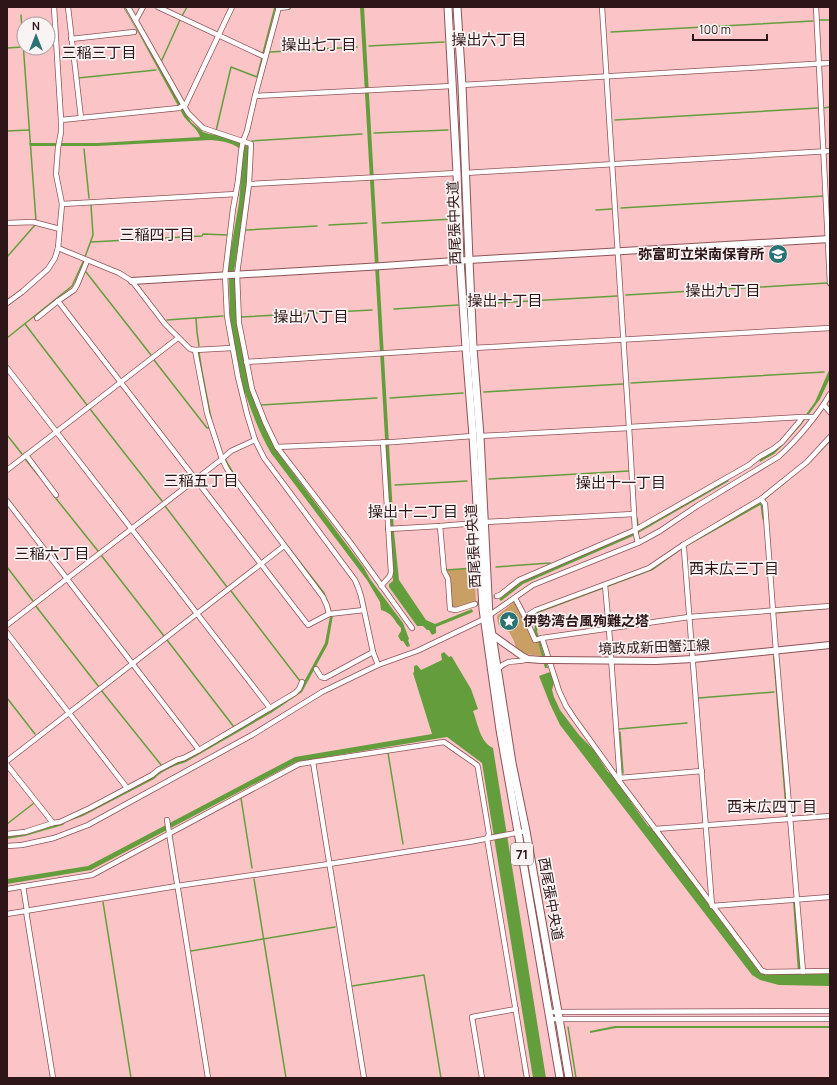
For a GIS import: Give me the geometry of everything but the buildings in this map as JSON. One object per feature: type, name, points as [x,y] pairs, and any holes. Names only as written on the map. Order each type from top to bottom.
[{"type":"main road","name":"西尾張中央道","points":[[448,7],[460,260],[470,348],[477,436],[486,618],[498,668],[512,763],[519,832],[558,1015],[569,1078]]},
{"type":"main road","name":"西尾張中央道","points":[[457,7],[462,85],[469,260],[470,348]]},
{"type":"main road","name":"西尾張中央道","points":[[489,633],[500,730],[519,832],[560,1078]]},
{"type":"street","points":[[7,303],[48,269],[55,258],[58,248],[62,204],[56,174],[61,120],[54,7]]},
{"type":"street","points":[[68,7],[81,118]]},
{"type":"street","points":[[128,7],[188,113],[203,128],[209,131],[251,144],[249,184],[236,274],[239,322],[252,389],[264,422],[277,447],[350,542],[412,628]]},
{"type":"street","points":[[136,20],[143,7]]},
{"type":"street","points":[[158,7],[265,57]]},
{"type":"street","points":[[61,120],[179,108],[184,105],[232,7]]},
{"type":"street","points":[[288,7],[278,7],[247,131],[243,141],[226,275],[227,316],[232,348],[247,414],[255,440],[268,463],[355,580],[364,610],[372,652],[378,665]]},
{"type":"street","points":[[602,7],[635,530],[638,543]]},
{"type":"street","points":[[816,7],[829,239],[830,283]]},
{"type":"street","points":[[71,39],[134,32]]},
{"type":"street","points":[[462,85],[830,63]]},
{"type":"street","points":[[255,96],[452,86]]},
{"type":"street","points":[[465,173],[830,151]]},
{"type":"street","points":[[249,184],[456,173]]},
{"type":"street","points":[[62,204],[236,194]]},
{"type":"street","points":[[7,223],[33,222],[60,229]]},
{"type":"street","points":[[132,281],[372,267],[460,260],[829,239]]},
{"type":"street","points":[[58,248],[119,273],[132,281],[154,310],[178,338],[190,349],[232,348]]},
{"type":"street","points":[[37,318],[74,290],[87,260]]},
{"type":"street","points":[[58,301],[308,625],[329,614],[364,610]]},
{"type":"street","points":[[246,362],[830,328]]},
{"type":"street","points":[[7,470],[178,338]]},
{"type":"street","points":[[195,350],[207,413],[222,459],[284,546],[323,597],[329,614]]},
{"type":"street","points":[[7,368],[270,708]]},
{"type":"street","points":[[7,846],[22,846],[54,838],[88,826],[252,735],[322,692],[378,665],[417,651],[486,618],[533,585],[638,543],[660,531],[770,456],[787,448],[811,417],[824,405],[830,394]]},
{"type":"street","points":[[824,405],[830,412]]},
{"type":"street","points":[[770,456],[773,449],[782,442],[802,417]]},
{"type":"street","points":[[277,447],[394,442],[811,417]]},
{"type":"street","points":[[526,617],[536,610],[605,587],[649,568],[761,499],[806,462],[830,438]]},
{"type":"street","points":[[7,624],[222,459],[231,450],[255,440]]},
{"type":"street","points":[[381,586],[390,576],[391,572],[383,442]]},
{"type":"street","points":[[26,455],[56,495]]},
{"type":"street","points":[[497,596],[519,580],[635,530],[749,465],[758,457],[770,456]]},
{"type":"street","points":[[761,499],[765,504],[774,610],[776,651],[797,900],[801,972]]},
{"type":"street","points":[[7,500],[199,750]]},
{"type":"street","points":[[389,529],[634,514]]},
{"type":"street","points":[[440,526],[444,571],[448,579],[450,609],[456,610],[475,604]]},
{"type":"street","points":[[7,761],[284,546]]},
{"type":"street","points":[[684,547],[712,906]]},
{"type":"street","points":[[605,587],[619,780]]},
{"type":"street","points":[[515,598],[526,617],[535,640],[689,617],[830,606]]},
{"type":"street","points":[[7,633],[127,788]]},
{"type":"street","name":"境政成新田蟹江線","points":[[489,633],[522,656],[528,659],[541,660],[656,661],[693,659],[830,645]]},
{"type":"street","points":[[542,638],[559,691],[566,706],[655,829],[762,971],[830,971]]},
{"type":"street","points":[[316,669],[322,677],[325,678],[372,652]]},
{"type":"street","points":[[498,668],[507,662],[528,659]]},
{"type":"street","points":[[7,834],[26,832],[60,822],[90,808],[152,775],[158,770],[199,750],[270,708],[295,693],[299,689],[302,682]]},
{"type":"street","points":[[7,889],[92,875],[299,764],[444,742],[478,765],[527,1078]]},
{"type":"street","points":[[313,762],[364,1078]]},
{"type":"street","points":[[7,765],[53,823]]},
{"type":"street","points":[[619,780],[702,771]]},
{"type":"street","points":[[655,829],[830,816]]},
{"type":"street","points":[[167,820],[208,1078]]},
{"type":"street","points":[[7,914],[177,886],[469,842],[519,832]]},
{"type":"street","points":[[23,886],[53,1078]]},
{"type":"street","points":[[712,906],[830,897]]},
{"type":"street","points":[[482,1078],[472,1017],[516,1009]]},
{"type":"street","points":[[550,1015],[830,1011]]},
{"type":"street","points":[[558,1015],[830,1019]]},
{"type":"shaded area","points":[[123,7],[191,122],[203,132],[249,145],[244,211],[233,277],[235,278],[237,325],[250,389],[255,404],[276,450],[403,623],[410,646],[407,647],[403,641],[401,641],[398,636],[401,628],[391,615],[381,610],[380,602],[367,580],[271,453],[253,416],[244,393],[231,325],[229,277],[227,271],[239,203],[243,152],[237,146],[211,140],[97,146],[30,146],[29,143],[98,143],[200,137],[196,130],[184,117]]},
{"type":"shaded area","points":[[360,7],[364,7],[394,532],[399,580],[426,620],[435,624],[472,609],[473,612],[436,627],[436,633],[432,635],[429,630],[423,626],[417,626],[389,587],[389,584],[393,581]]},
{"type":"shaded area","points":[[830,368],[830,378],[820,399],[801,425],[774,454],[760,462],[759,459],[772,452],[802,420],[815,402]]},
{"type":"shaded area","points":[[830,440],[830,442],[808,464],[767,498],[762,504],[682,549],[653,570],[541,612],[537,631],[548,668],[545,668],[534,631],[537,612],[649,570],[685,546],[761,502]]},
{"type":"shaded area","points":[[727,479],[729,481],[633,536],[523,584],[501,601],[499,599],[522,581],[632,534]]},
{"type":"shaded area","points":[[474,568],[476,601],[462,607],[453,607],[451,604],[446,570]]},
{"type":"shaded area","points":[[514,602],[523,617],[533,641],[538,642],[542,656],[525,654],[516,648],[509,632],[498,624],[497,616]]},
{"type":"shaded area","points":[[333,615],[328,644],[302,692],[271,713],[186,762],[161,773],[154,779],[83,816],[66,822],[63,825],[25,836],[7,839],[7,837],[36,831],[84,814],[300,689],[325,643],[330,616]]},
{"type":"shaded area","points":[[444,652],[449,657],[452,657],[471,689],[478,709],[473,711],[480,732],[485,742],[493,748],[546,1078],[533,1078],[482,763],[447,737],[296,762],[91,870],[7,884],[7,879],[88,866],[295,757],[432,734],[413,673],[414,666],[417,665],[421,670],[442,660],[441,654]]},
{"type":"shaded area","points":[[773,656],[775,656],[788,817],[786,817]]},
{"type":"shaded area","points":[[550,672],[554,683],[552,690],[560,710],[579,735],[594,750],[608,772],[613,775],[648,826],[652,828],[757,969],[764,974],[798,973],[793,901],[795,901],[802,973],[830,973],[830,986],[779,985],[760,980],[752,975],[560,725],[539,676]]},
{"type":"shaded area","points":[[615,1026],[830,1026],[830,1028],[616,1028],[590,1033],[590,1031]]},
{"type":"waterway","points":[[182,16],[187,7]]},
{"type":"waterway","points":[[263,53],[275,7]]},
{"type":"waterway","points":[[21,15],[36,221]]},
{"type":"waterway","points":[[161,62],[180,20]]},
{"type":"waterway","points":[[818,20],[830,20]]},
{"type":"waterway","points":[[611,32],[813,21]]},
{"type":"waterway","points":[[369,46],[444,42]]},
{"type":"waterway","points":[[7,48],[16,47]]},
{"type":"waterway","points":[[270,52],[357,47]]},
{"type":"waterway","points":[[216,131],[231,67],[257,77],[262,58]]},
{"type":"waterway","points":[[78,78],[156,70]]},
{"type":"waterway","points":[[823,108],[830,107]]},
{"type":"waterway","points":[[615,120],[818,108]]},
{"type":"waterway","points":[[7,131],[29,130]]},
{"type":"waterway","points":[[374,133],[448,130]]},
{"type":"waterway","points":[[252,141],[362,134]]},
{"type":"waterway","points":[[84,149],[89,198]]},
{"type":"waterway","points":[[621,208],[824,196]]},
{"type":"waterway","points":[[85,257],[93,235],[91,205]]},
{"type":"waterway","points":[[596,210],[612,209]]},
{"type":"waterway","points":[[382,223],[453,219]]},
{"type":"waterway","points":[[329,225],[367,223]]},
{"type":"waterway","points":[[7,257],[35,225]]},
{"type":"waterway","points":[[246,230],[317,226]]},
{"type":"waterway","points":[[91,242],[202,236],[203,234],[228,235]]},
{"type":"waterway","points":[[7,338],[72,286],[83,262]]},
{"type":"waterway","points":[[86,272],[151,355]]},
{"type":"waterway","points":[[626,295],[827,283]]},
{"type":"waterway","points":[[478,304],[617,296]]},
{"type":"waterway","points":[[394,309],[458,305]]},
{"type":"waterway","points":[[241,317],[372,310]]},
{"type":"waterway","points":[[167,320],[223,316]]},
{"type":"waterway","points":[[196,318],[199,346]]},
{"type":"waterway","points":[[25,324],[87,405]]},
{"type":"waterway","points":[[199,352],[212,423]]},
{"type":"waterway","points":[[154,360],[207,428],[209,428]]},
{"type":"waterway","points":[[631,383],[824,372]]},
{"type":"waterway","points":[[484,392],[623,384]]},
{"type":"waterway","points":[[390,398],[463,393]]},
{"type":"waterway","points":[[261,405],[377,398]]},
{"type":"waterway","points":[[90,409],[162,501]]},
{"type":"waterway","points":[[7,435],[22,454]]},
{"type":"waterway","points":[[225,459],[236,478]]},
{"type":"waterway","points":[[26,460],[38,475]]},
{"type":"waterway","points":[[489,479],[629,471]]},
{"type":"waterway","points":[[395,485],[467,481]]},
{"type":"waterway","points":[[54,496],[98,551]]},
{"type":"waterway","points":[[761,503],[763,519]]},
{"type":"waterway","points":[[165,506],[227,587]]},
{"type":"waterway","points":[[637,518],[638,526]]},
{"type":"waterway","points":[[285,543],[324,593],[331,612]]},
{"type":"waterway","points":[[101,555],[164,636]]},
{"type":"waterway","points":[[496,567],[550,563]]},
{"type":"waterway","points":[[7,567],[33,601]]},
{"type":"waterway","points":[[446,570],[474,568]]},
{"type":"waterway","points":[[231,591],[300,681]]},
{"type":"waterway","points":[[35,605],[99,687]]},
{"type":"waterway","points":[[775,613],[830,608]]},
{"type":"waterway","points":[[167,640],[234,727]]},
{"type":"waterway","points":[[101,690],[162,766]]},
{"type":"waterway","points":[[698,698],[774,692]]},
{"type":"waterway","points":[[7,698],[35,734]]},
{"type":"waterway","points":[[619,729],[687,723]]},
{"type":"waterway","points":[[620,732],[623,773]]},
{"type":"waterway","points":[[388,753],[403,844]]},
{"type":"waterway","points":[[241,798],[252,868]]},
{"type":"waterway","points":[[7,824],[34,803]]},
{"type":"waterway","points":[[254,879],[286,1078]]},
{"type":"waterway","points":[[103,902],[131,1078]]},
{"type":"waterway","points":[[191,951],[335,927]]},
{"type":"waterway","points":[[352,986],[424,975],[441,1078]]},
{"type":"waterway","points":[[568,1027],[576,1078]]},
{"type":"waterway","points":[[523,1070],[525,1078]]},
{"type":"tunnel","points":[[475,604],[497,596]]},
{"type":"place","name":"弥富町立栄南保育所","points":[[778,254]]},
{"type":"place","name":"伊勢湾台風殉難之塔","points":[[509,621]]},
{"type":"district","name":"操出六丁目","points":[[489,40]]},
{"type":"district","name":"操出七丁目","points":[[319,45]]},
{"type":"district","name":"三稲三丁目","points":[[99,53]]},
{"type":"district","name":"三稲四丁目","points":[[157,235]]},
{"type":"district","name":"操出九丁目","points":[[723,291]]},
{"type":"district","name":"操出十丁目","points":[[505,301]]},
{"type":"district","name":"操出八丁目","points":[[311,317]]},
{"type":"district","name":"三稲五丁目","points":[[201,481]]},
{"type":"district","name":"操出十一丁目","points":[[621,483]]},
{"type":"district","name":"操出十二丁目","points":[[413,512]]},
{"type":"district","name":"三稲六丁目","points":[[52,554]]},
{"type":"district","name":"西末広三丁目","points":[[734,569]]},
{"type":"district","name":"西末広四丁目","points":[[772,807]]}]
